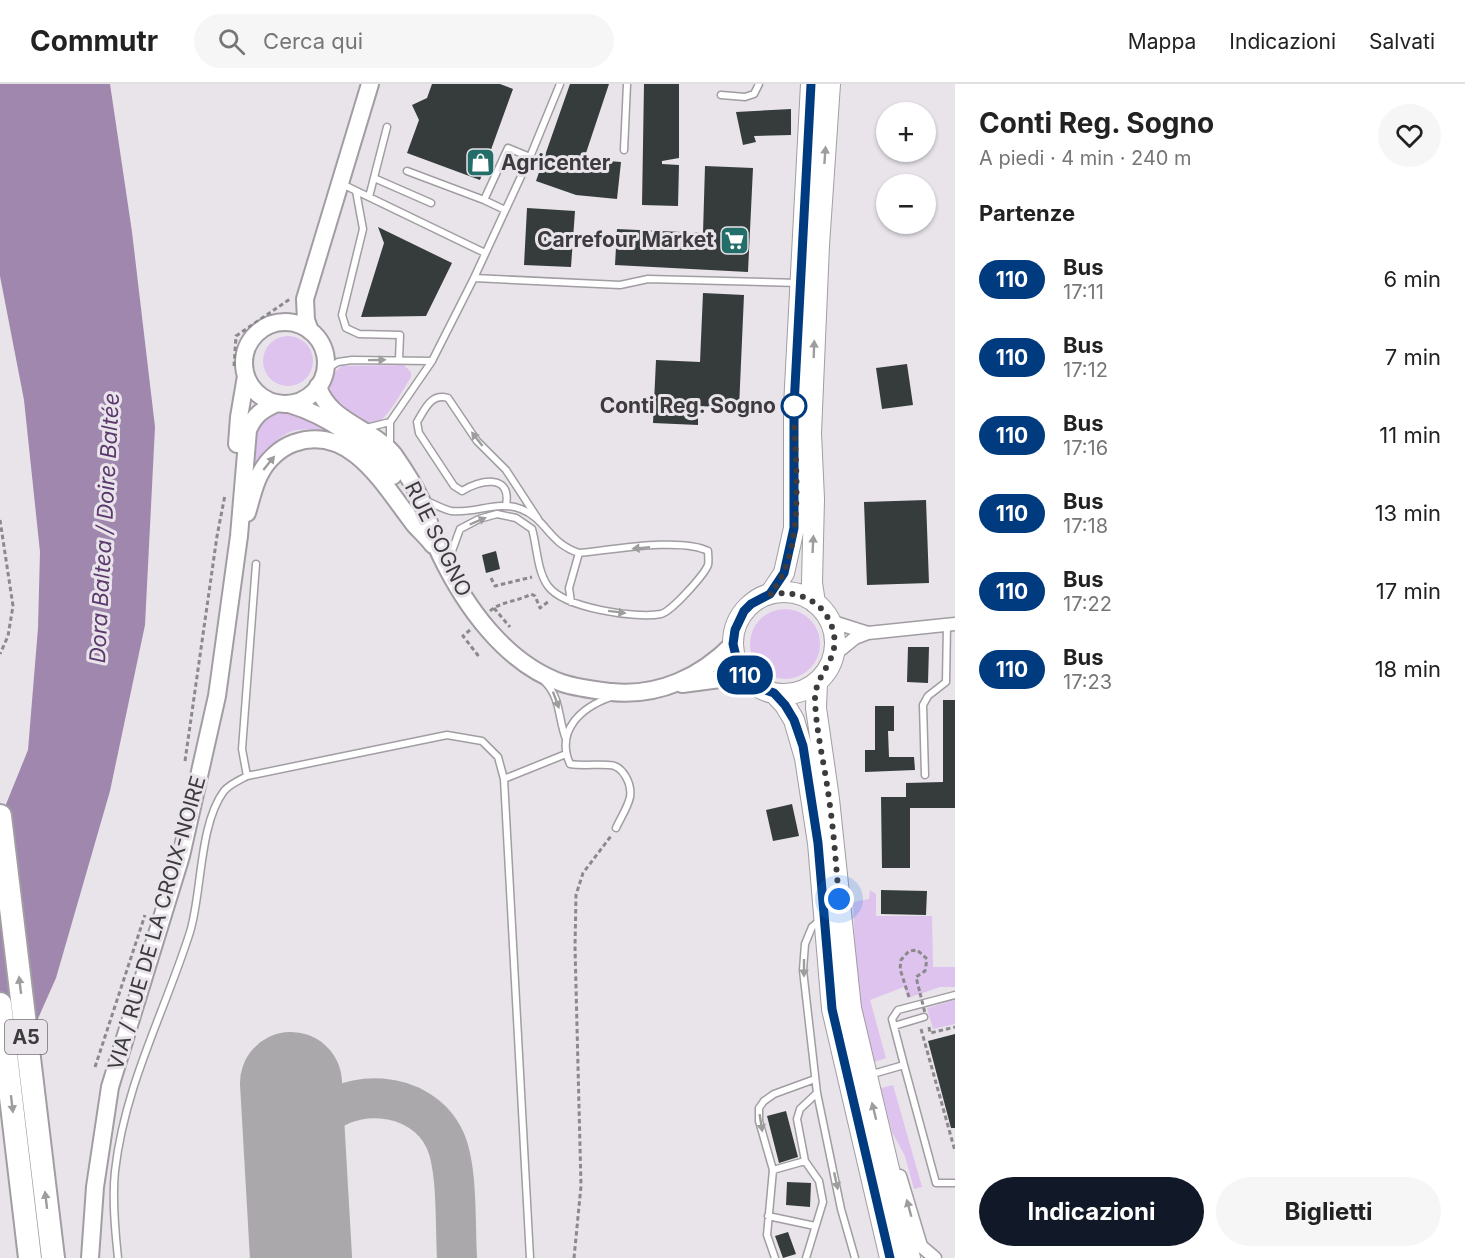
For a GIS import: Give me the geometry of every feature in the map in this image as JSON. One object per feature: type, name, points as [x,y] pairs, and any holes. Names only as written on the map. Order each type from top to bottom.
[{"type":"highway","name":"A5","points":[[0,816],[53,1258]]},
{"type":"highway","name":"A5","points":[[0,1004],[30,1258]]},
{"type":"main road","points":[[770,594],[784,573],[794,528],[794,406],[811,84]]},
{"type":"main road","points":[[815,603],[812,583],[811,433],[819,245],[830,84]]},
{"type":"main road","points":[[791,592],[815,603],[830,621],[835,639],[834,655],[830,665],[817,682],[797,693],[774,693],[757,687],[748,680],[738,664],[733,644],[735,630],[744,611],[751,604],[770,594],[791,592]]},
{"type":"main road","points":[[817,682],[816,708],[829,799],[851,1008],[910,1258]]},
{"type":"main road","points":[[774,693],[794,720],[806,758],[818,843],[832,1009],[890,1258]]},
{"type":"street","points":[[310,331],[304,311],[305,299],[370,84]]},
{"type":"street","points":[[282,322],[302,326],[310,331],[321,344],[325,370],[318,386],[306,398],[283,403],[258,394],[240,373],[251,340],[265,328],[293,316],[305,299]]},
{"type":"street","name":"VIA / RUE DE LA CROIX-NOIRE","points":[[233,586],[240,373]]},
{"type":"street","name":"RUE SOGNO","points":[[318,386],[321,398],[331,409],[392,453],[420,498],[438,552]]},
{"type":"street","name":"VIA / RUE DE LA CROIX-NOIRE","points":[[90,1258],[100,1146],[110,1087],[182,856],[218,696],[240,536],[248,430],[260,410],[283,403]]},
{"type":"street","name":"RUE SOGNO","points":[[283,403],[310,410],[334,424],[375,455],[404,490],[454,580],[481,620],[504,645],[532,668],[562,683],[622,693],[648,692],[672,685],[720,679],[748,680]]},
{"type":"street","points":[[240,536],[260,473],[273,456],[286,446],[318,438],[335,442],[350,450],[383,480],[415,525],[438,552]]},
{"type":"street","points":[[830,621],[868,633]]},
{"type":"street","points":[[834,655],[855,638],[868,633],[951,624]]},
{"type":"street","name":"RUE SOGNO","points":[[672,685],[714,661],[733,644]]},
{"type":"street","points":[[882,1144],[895,1161],[921,1246],[935,1258]]},
{"type":"street","name":"VIA / RUE DE LA CROIX-NOIRE","points":[[92,1226],[96,1258]]},
{"type":"lane","points":[[392,453],[389,439],[390,422],[432,361],[474,278],[530,157],[560,84]]},
{"type":"lane","points":[[624,150],[627,84]]},
{"type":"lane","points":[[721,95],[746,97],[754,94],[759,84]]},
{"type":"lane","points":[[369,197],[387,127]]},
{"type":"lane","points":[[484,200],[508,148],[530,157]]},
{"type":"lane","points":[[407,171],[505,210]]},
{"type":"lane","points":[[374,178],[431,203]]},
{"type":"lane","points":[[340,184],[485,253]]},
{"type":"lane","points":[[356,191],[363,236],[342,315],[346,328],[359,334],[400,334],[399,360]]},
{"type":"lane","points":[[474,278],[620,285],[648,279],[800,283]]},
{"type":"lane","points":[[325,370],[338,362],[432,361]]},
{"type":"lane","points":[[438,552],[453,544],[460,529],[479,519],[497,514],[516,518],[532,529],[547,586],[571,602],[591,609],[627,614],[662,614],[676,604],[708,566],[708,551],[697,545],[670,545],[579,553],[563,548],[538,519],[506,470],[477,441],[448,398],[440,396],[433,398],[417,422],[419,433],[454,486],[462,490],[473,484],[493,480],[506,492],[506,505]]},
{"type":"lane","points":[[359,429],[390,422]]},
{"type":"lane","points":[[420,498],[449,511],[506,505],[522,510],[538,519]]},
{"type":"lane","points":[[571,602],[569,588],[579,553]]},
{"type":"lane","points":[[247,776],[242,748],[256,564]]},
{"type":"lane","points":[[925,775],[923,705],[928,696],[946,682],[951,624]]},
{"type":"lane","points":[[532,668],[552,688],[559,705],[566,739],[566,754],[570,764],[597,767],[610,765],[620,770],[628,780],[630,797],[616,828]]},
{"type":"lane","points":[[566,739],[574,719],[583,711],[592,704],[622,693]]},
{"type":"lane","points":[[118,1258],[114,1173],[122,1124],[145,1048],[190,933],[196,908],[199,872],[214,812],[225,790],[247,776],[447,735],[482,741],[498,757],[504,779],[530,1258]]},
{"type":"lane","points":[[504,779],[566,754]]},
{"type":"lane","points":[[825,917],[812,927],[808,935],[803,970],[817,1093],[855,1258]]},
{"type":"lane","points":[[955,995],[912,1005],[894,1013],[894,1026],[936,1183],[955,1183]]},
{"type":"lane","points":[[894,1026],[925,1015]]},
{"type":"lane","points":[[866,1076],[904,1065]]},
{"type":"lane","points":[[776,1258],[766,1235],[773,1170],[759,1121],[759,1108],[774,1094],[815,1079]]},
{"type":"lane","points":[[806,1258],[823,1202],[819,1181],[805,1161],[797,1119],[800,1109],[817,1093]]},
{"type":"lane","points":[[773,1170],[805,1161]]},
{"type":"lane","points":[[768,1216],[816,1226]]},
{"type":"path","points":[[240,373],[236,336],[294,296],[305,299]]},
{"type":"path","points":[[183,771],[217,536],[226,493]]},
{"type":"path","points":[[0,520],[13,606],[8,636],[0,654]]},
{"type":"path","points":[[491,578],[495,586],[543,574]]},
{"type":"path","points":[[480,658],[463,636],[497,605],[519,601],[531,594],[535,596],[540,608],[557,594]]},
{"type":"path","points":[[494,608],[510,627]]},
{"type":"path","points":[[574,1258],[581,1185],[575,947],[576,894],[583,873],[616,828]]},
{"type":"path","points":[[96,1067],[147,908]]},
{"type":"path","points":[[912,1005],[900,969],[901,960],[909,951],[917,950],[927,960],[925,971],[916,977],[930,1033],[955,1027]]},
{"type":"path","points":[[917,1019],[926,1042],[955,1151]]},
{"type":"shaded area","points":[[283,336],[293,336],[306,343],[313,356],[313,366],[306,379],[293,386],[283,386],[274,382],[267,375],[263,366],[263,356],[267,347],[274,340]]},
{"type":"shaded area","points":[[404,365],[411,372],[411,377],[382,419],[372,423],[361,422],[340,408],[333,398],[330,387],[333,376],[342,366]]},
{"type":"shaded area","points":[[282,409],[307,418],[328,433],[302,429],[292,431],[276,442],[252,470],[253,440],[258,424],[271,413]]},
{"type":"shaded area","points":[[785,609],[798,612],[810,619],[817,631],[820,644],[817,657],[810,669],[798,676],[785,679],[772,676],[760,669],[753,657],[750,644],[753,631],[760,619],[772,612]]},
{"type":"shaded area","points":[[870,890],[876,894],[876,916],[932,916],[933,967],[955,967],[955,987],[940,987],[908,998],[904,987],[870,1000],[886,1058],[874,1062],[857,990],[853,902],[869,899]]},
{"type":"shaded area","points":[[955,1000],[955,1024],[933,1029],[927,1008]]},
{"type":"shaded area","points":[[893,1085],[922,1187],[914,1189],[905,1156],[892,1132],[881,1088]]},
{"type":"water","name":"Dora Baltea / Doire Baltée","points":[[0,84],[110,84],[132,232],[155,427],[145,625],[110,791],[56,978],[0,1104],[0,819],[28,750],[38,628],[40,552],[24,400],[0,276]]},
{"type":"building","points":[[432,84],[500,84],[513,89],[480,180],[407,153],[419,120],[412,105],[427,98]]},
{"type":"building","points":[[570,84],[609,84],[584,159],[621,162],[617,199],[576,195],[536,181]]},
{"type":"building","points":[[644,84],[679,84],[679,158],[662,161],[662,164],[679,165],[678,206],[642,205]]},
{"type":"building","points":[[791,109],[791,135],[754,136],[756,142],[743,145],[736,112]]},
{"type":"building","points":[[705,166],[753,168],[748,272],[615,265],[617,229],[703,233]]},
{"type":"building","points":[[527,208],[575,211],[571,267],[524,265]]},
{"type":"building","points":[[378,227],[452,263],[426,316],[361,317],[384,243]]},
{"type":"building","points":[[703,293],[744,295],[739,408],[698,406],[698,425],[653,423],[656,360],[700,362]]},
{"type":"building","points":[[907,364],[913,405],[882,409],[876,368]]},
{"type":"building","points":[[926,500],[929,583],[867,585],[864,502]]},
{"type":"building","points":[[496,551],[500,569],[486,573],[482,555]]},
{"type":"building","points":[[908,647],[929,647],[928,683],[907,682]]},
{"type":"building","points":[[943,700],[955,700],[955,808],[910,808],[910,868],[882,868],[881,797],[906,797],[906,783],[943,782]]},
{"type":"building","points":[[875,706],[894,706],[894,731],[888,731],[889,757],[914,757],[915,770],[865,772],[865,750],[875,750]]},
{"type":"building","points":[[792,804],[799,836],[773,841],[766,810]]},
{"type":"building","points":[[881,890],[927,891],[926,915],[881,914]]},
{"type":"building","points":[[955,1034],[955,1128],[951,1128],[928,1041]]},
{"type":"building","points":[[786,1111],[798,1157],[779,1163],[767,1116]]},
{"type":"building","points":[[787,1182],[811,1183],[810,1207],[786,1205]]},
{"type":"building","points":[[788,1232],[796,1254],[783,1258],[775,1236]]},
{"type":"taxiway","points":[[297,1186],[304,1142],[311,1129],[325,1114],[361,1099],[381,1098],[401,1102],[419,1110],[434,1123],[445,1140],[449,1152],[454,1181],[457,1258]]},
{"type":"runway","points":[[291,1083],[301,1258]]},
{"type":"bus line","name":"110","points":[[811,84],[794,406],[794,528],[784,573],[778,586],[744,611],[735,630],[733,644],[738,664],[748,680],[763,690],[774,693],[785,705],[794,720],[803,746],[818,843],[832,1009],[890,1258]]},
{"type":"place","name":"Agricenter","points":[[480,163]]},
{"type":"place","name":"Carrefour Market","points":[[735,240]]},
{"type":"place","name":"Conti Reg. Sogno","points":[[794,406]]},
{"type":"route","points":[[794,406],[794,528],[784,573],[778,586],[770,594],[791,592],[808,598],[825,612],[833,629],[834,655],[830,665],[817,682],[815,693],[839,899]]}]
